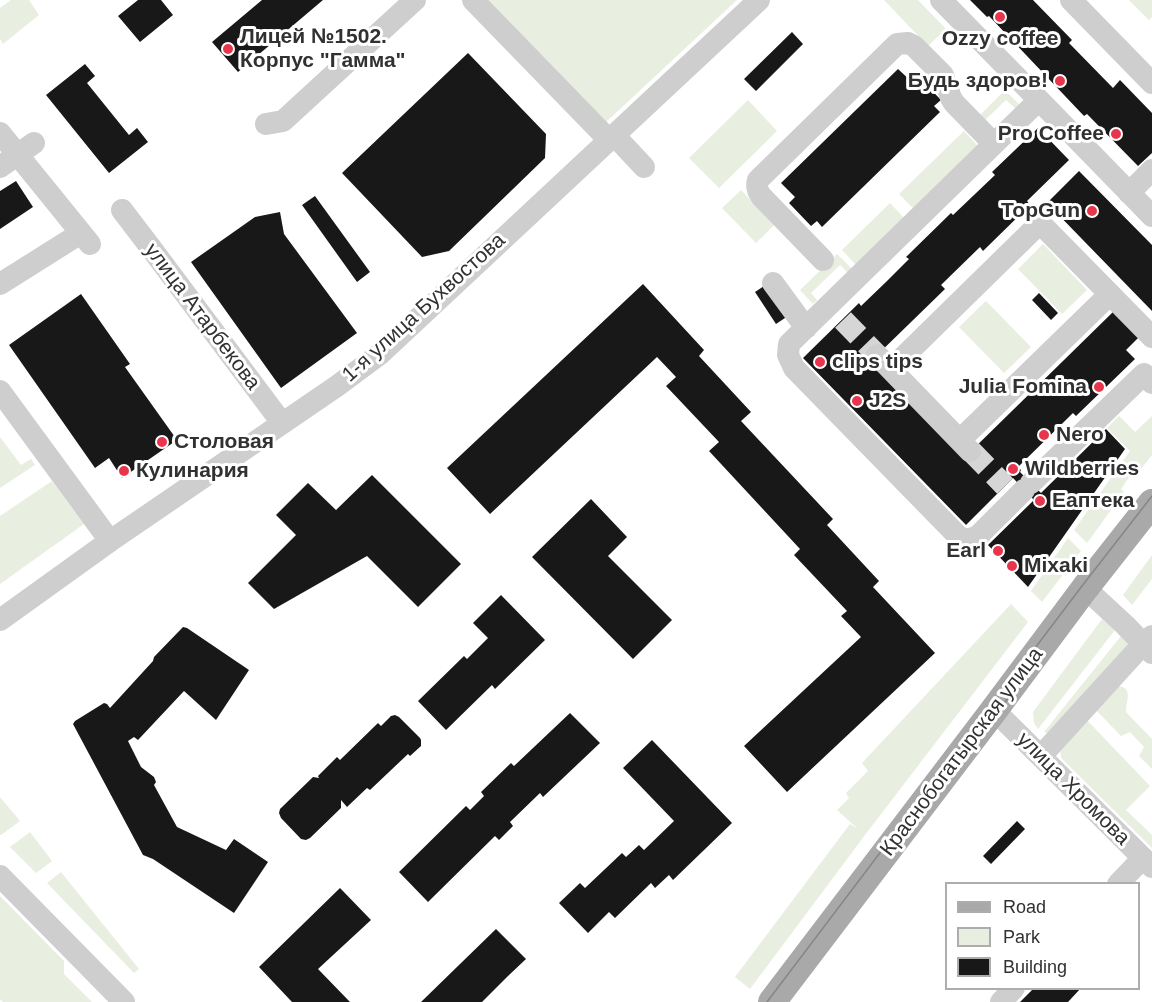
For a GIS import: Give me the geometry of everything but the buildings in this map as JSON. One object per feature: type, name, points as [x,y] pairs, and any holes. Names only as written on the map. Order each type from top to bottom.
[{"type":"main road","name":"Краснобогатырская улица","points":[[772,1002],[1152,502]]},
{"type":"street","points":[[266,124],[283,121],[415,0]]},
{"type":"street","points":[[473,0],[644,167]]},
{"type":"street","name":"1-я улица Бухвостова","points":[[0,620],[380,354],[759,0]]},
{"type":"street","points":[[941,0],[1039,100],[1095,172],[1129,192],[1152,216]]},
{"type":"street","points":[[1071,0],[1147,67]]},
{"type":"street","points":[[823,260],[761,196],[758,192],[758,180],[897,45],[908,43],[914,46],[940,72],[945,78],[952,100],[994,144]]},
{"type":"street","points":[[1039,100],[994,144],[836,313],[806,328],[789,344],[789,362],[956,535],[966,540],[975,538],[1019,489],[1144,374],[1152,382]]},
{"type":"street","points":[[0,133],[86,238],[0,284]]},
{"type":"street","points":[[1129,192],[1152,170]]},
{"type":"street","name":"улица Атарбекова","points":[[122,210],[282,423]]},
{"type":"street","points":[[1110,294],[965,446],[884,362],[1040,222],[1152,337]]},
{"type":"street","points":[[773,283],[806,328]]},
{"type":"street","points":[[0,392],[110,541]]},
{"type":"street","points":[[1041,756],[1149,644],[1085,588]]},
{"type":"street","name":"улица Хромова","points":[[994,710],[1147,863]]},
{"type":"street","points":[[1121,882],[1147,863]]},
{"type":"street","points":[[0,876],[124,1002]]},
{"type":"street","points":[[1001,1002],[1012,990]]},
{"type":"green space","points":[[11,0],[29,0],[39,15],[3,44],[0,39],[0,8]]},
{"type":"green space","points":[[487,0],[737,0],[605,123]]},
{"type":"green space","points":[[884,0],[918,0],[946,29],[928,46]]},
{"type":"green space","points":[[1129,0],[1152,0],[1152,17],[1149,20]]},
{"type":"green space","points":[[1005,90],[1020,105],[1016,109],[1006,100],[982,123],[977,118]]},
{"type":"green space","points":[[748,100],[777,131],[719,188],[689,158]]},
{"type":"green space","points":[[964,131],[979,147],[915,210],[899,194]]},
{"type":"green space","points":[[741,190],[774,225],[756,243],[722,208]]},
{"type":"green space","points":[[890,203],[905,219],[857,266],[842,250]]},
{"type":"green space","points":[[1043,244],[1087,290],[1062,314],[1018,269]]},
{"type":"green space","points":[[837,254],[853,270],[849,274],[840,265],[811,293],[817,300],[813,304],[800,290]]},
{"type":"green space","points":[[986,301],[1031,347],[1004,373],[959,327]]},
{"type":"green space","points":[[1119,416],[1135,432],[1152,416],[1152,455],[1138,473],[1134,470],[1121,489],[1124,492],[1087,543],[1074,530],[1130,451],[1107,428]]},
{"type":"green space","points":[[0,437],[21,465],[31,459],[35,465],[0,488]]},
{"type":"green space","points":[[52,481],[84,524],[0,584],[0,516]]},
{"type":"green space","points":[[1068,538],[1081,551],[1042,602],[1031,591]]},
{"type":"green space","points":[[1152,555],[1152,579],[1132,605],[1123,595]]},
{"type":"green space","points":[[1011,604],[1028,622],[750,989],[735,977],[850,824],[858,829],[837,810],[849,798],[846,793],[868,771],[862,763]]},
{"type":"green space","points":[[1102,619],[1115,630],[1038,729],[1034,723],[1033,712]]},
{"type":"green space","points":[[1121,636],[1128,644],[1048,733],[1044,732]]},
{"type":"green space","points":[[1117,686],[1126,689],[1128,699],[1126,712],[1152,739],[1152,769],[1139,756],[1144,747],[1130,732],[1121,736],[1094,708]]},
{"type":"green space","points":[[1084,717],[1150,786],[1126,810],[1152,835],[1152,848],[1061,758],[1060,747]]},
{"type":"green space","points":[[0,797],[20,821],[1,835],[0,835]]},
{"type":"green space","points":[[30,832],[52,861],[36,873],[10,847]]},
{"type":"green space","points":[[61,872],[139,969],[134,973],[47,883]]},
{"type":"green space","points":[[0,896],[64,961],[64,974],[92,1002],[3,1002],[0,999]]},
{"type":"tunnel","points":[[843,320],[877,355]]},
{"type":"tunnel","points":[[971,451],[1005,486]]},
{"type":"tram line","points":[[767,1002],[1152,496]]},
{"type":"tram line","points":[[905,835],[1042,653]]},
{"type":"place","name":"Ozzy coffee","points":[[1000,17]]},
{"type":"place","name":"Лицей №1502. Корпус \"Гамма\"","points":[[228,49]]},
{"type":"place","name":"Будь здоров!","points":[[1060,81]]},
{"type":"place","name":"Pro Coffee","points":[[1116,134]]},
{"type":"place","name":"TopGun","points":[[1092,211]]},
{"type":"place","name":"clips tips","points":[[820,362]]},
{"type":"place","name":"Julia Fomina","points":[[1099,387]]},
{"type":"place","name":"J2S","points":[[857,401]]},
{"type":"place","name":"Nero","points":[[1044,435]]},
{"type":"place","name":"Столовая","points":[[162,442]]},
{"type":"place","name":"Wildberries","points":[[1013,469]]},
{"type":"place","name":"Кулинария","points":[[124,471]]},
{"type":"place","name":"Еаптека","points":[[1040,501]]},
{"type":"place","name":"Earl","points":[[998,551]]},
{"type":"place","name":"Mixaki","points":[[1012,566]]}]
